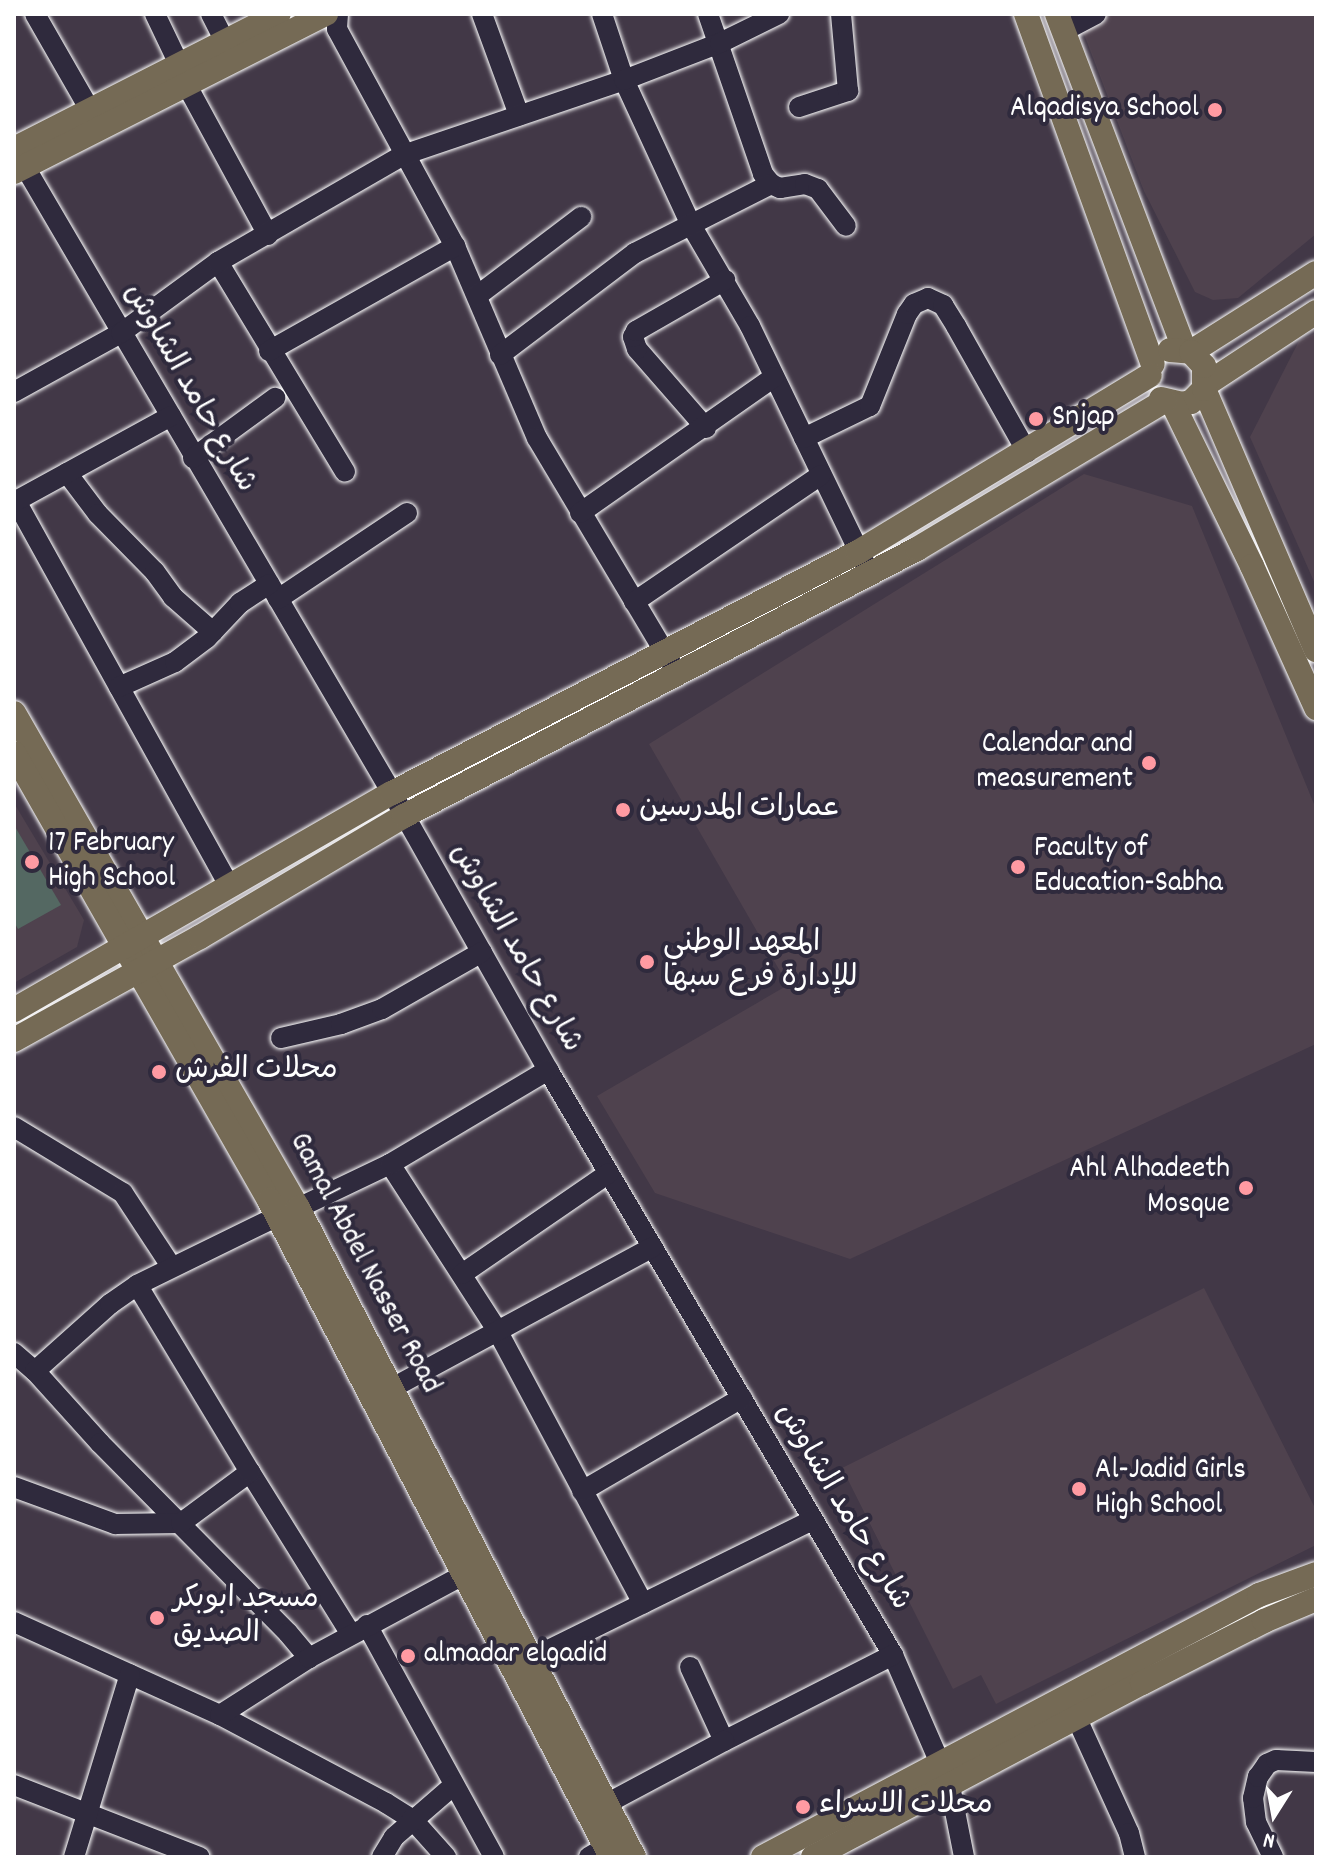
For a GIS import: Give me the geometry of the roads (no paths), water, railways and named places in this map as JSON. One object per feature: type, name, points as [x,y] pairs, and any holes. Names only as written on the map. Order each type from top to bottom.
[{"type":"main road","points":[[16,156],[182,73],[225,41],[279,14]]},
{"type":"main road","points":[[1026,14],[1152,369],[1154,390],[1168,402],[1252,566],[1316,708]]},
{"type":"main road","points":[[16,156],[90,110],[327,18]]},
{"type":"main road","points":[[1060,23],[1188,350],[1204,366],[1205,387],[1316,650]]},
{"type":"main road","points":[[14,1010],[392,793],[858,552],[1027,452],[1152,369],[1166,351],[1188,350],[1316,273]]},
{"type":"main road","points":[[14,1040],[148,967],[404,816],[679,676],[870,574],[1168,402],[1191,402],[1205,387],[1316,312]]},
{"type":"main road","name":"Gamal Abdel Nasser Road","points":[[14,713],[148,967],[288,1212],[394,1387],[602,1854]]},
{"type":"main road","name":"Gamal Abdel Nasser Road","points":[[18,768],[134,942]]},
{"type":"main road","name":"Gamal Abdel Nasser Road","points":[[288,1212],[473,1569],[530,1659],[634,1857]]},
{"type":"main road","points":[[763,1857],[1259,1595],[1316,1574]]},
{"type":"main road","points":[[813,1857],[1264,1621],[1316,1599]]},
{"type":"street","points":[[35,14],[90,110]]},
{"type":"street","points":[[155,14],[182,73],[268,235]]},
{"type":"street","points":[[211,14],[225,41]]},
{"type":"street","points":[[482,14],[519,115]]},
{"type":"street","points":[[602,14],[624,80],[691,225],[725,280],[870,574]]},
{"type":"street","points":[[708,14],[763,174],[771,184],[780,188],[805,184],[818,189],[846,226]]},
{"type":"street","points":[[799,107],[848,91],[841,14]]},
{"type":"street","points":[[1060,23],[1096,14]]},
{"type":"street","points":[[14,392],[121,333],[218,262],[403,155],[624,80],[720,43],[768,17]]},
{"type":"street","points":[[327,18],[455,246],[537,438],[679,676]]},
{"type":"street","name":"شارع حامد الشاوش","points":[[16,156],[392,793],[548,1070],[893,1655],[942,1762],[964,1857]]},
{"type":"street","points":[[500,355],[635,253],[771,184]]},
{"type":"street","points":[[477,296],[581,217]]},
{"type":"street","points":[[269,351],[455,246]]},
{"type":"street","points":[[218,262],[269,351],[345,472]]},
{"type":"street","points":[[706,428],[637,349],[633,337],[636,331],[725,280]]},
{"type":"street","points":[[804,438],[870,406],[907,314],[914,304],[928,298],[943,305],[1027,452]]},
{"type":"street","points":[[580,513],[706,428],[774,377]]},
{"type":"street","points":[[193,458],[275,398]]},
{"type":"street","points":[[171,416],[15,502],[229,886]]},
{"type":"street","points":[[67,473],[98,514],[155,572],[173,597],[213,632]]},
{"type":"street","points":[[634,602],[821,475]]},
{"type":"street","points":[[119,687],[175,662],[213,632],[240,603],[273,591],[407,513]]},
{"type":"street","points":[[281,1038],[341,1024],[382,1009],[482,952]]},
{"type":"street","points":[[35,1371],[110,1304],[137,1285],[171,1266],[390,1164],[548,1070]]},
{"type":"street","points":[[14,1127],[123,1193],[171,1266]]},
{"type":"street","points":[[390,1164],[497,1330],[643,1603]]},
{"type":"street","points":[[462,1274],[609,1173]]},
{"type":"street","points":[[394,1387],[653,1247]]},
{"type":"street","points":[[137,1285],[250,1472],[359,1629],[494,1857]]},
{"type":"street","points":[[14,1353],[35,1371],[100,1443],[309,1658]]},
{"type":"street","points":[[582,1491],[742,1398]]},
{"type":"street","points":[[14,1487],[115,1524],[181,1523],[250,1472]]},
{"type":"street","points":[[530,1659],[813,1520]]},
{"type":"street","points":[[220,1715],[359,1629],[473,1569]]},
{"type":"street","points":[[14,1622],[220,1715],[412,1819],[446,1857]]},
{"type":"street","points":[[606,1804],[893,1655]]},
{"type":"street","points":[[690,1667],[724,1741]]},
{"type":"street","points":[[74,1857],[85,1815],[110,1748],[130,1674]]},
{"type":"street","points":[[1077,1719],[1123,1819],[1135,1857]]},
{"type":"street","points":[[1273,1857],[1256,1822],[1253,1798],[1258,1777],[1267,1764],[1276,1760],[1316,1762]]},
{"type":"street","points":[[14,1785],[200,1857]]},
{"type":"street","points":[[382,1857],[394,1837],[412,1819],[454,1785]]},
{"type":"place","name":"Alqadisya School","points":[[1215,110]]},
{"type":"place","name":"Snjap","points":[[1036,419]]},
{"type":"place","name":"Calendar and measurement","points":[[1149,763]]},
{"type":"place","name":"عمارات المدرسين","points":[[623,810]]},
{"type":"place","name":"17 February High School","points":[[32,862]]},
{"type":"place","name":"Faculty of Education-Sabha","points":[[1018,867]]},
{"type":"place","name":"المعهد الوطني للإدارة فرع سبها","points":[[647,962]]},
{"type":"place","name":"محلات الفرش","points":[[159,1072]]},
{"type":"place","name":"Ahl Alhadeeth Mosque","points":[[1246,1188]]},
{"type":"place","name":"Al-Jadid Girls High School","points":[[1079,1489]]},
{"type":"place","name":"مسجد ابوبكر الصديق","points":[[157,1618]]},
{"type":"place","name":"almadar elgadid","points":[[408,1656]]},
{"type":"place","name":"محلات الاسراء","points":[[803,1807]]}]
